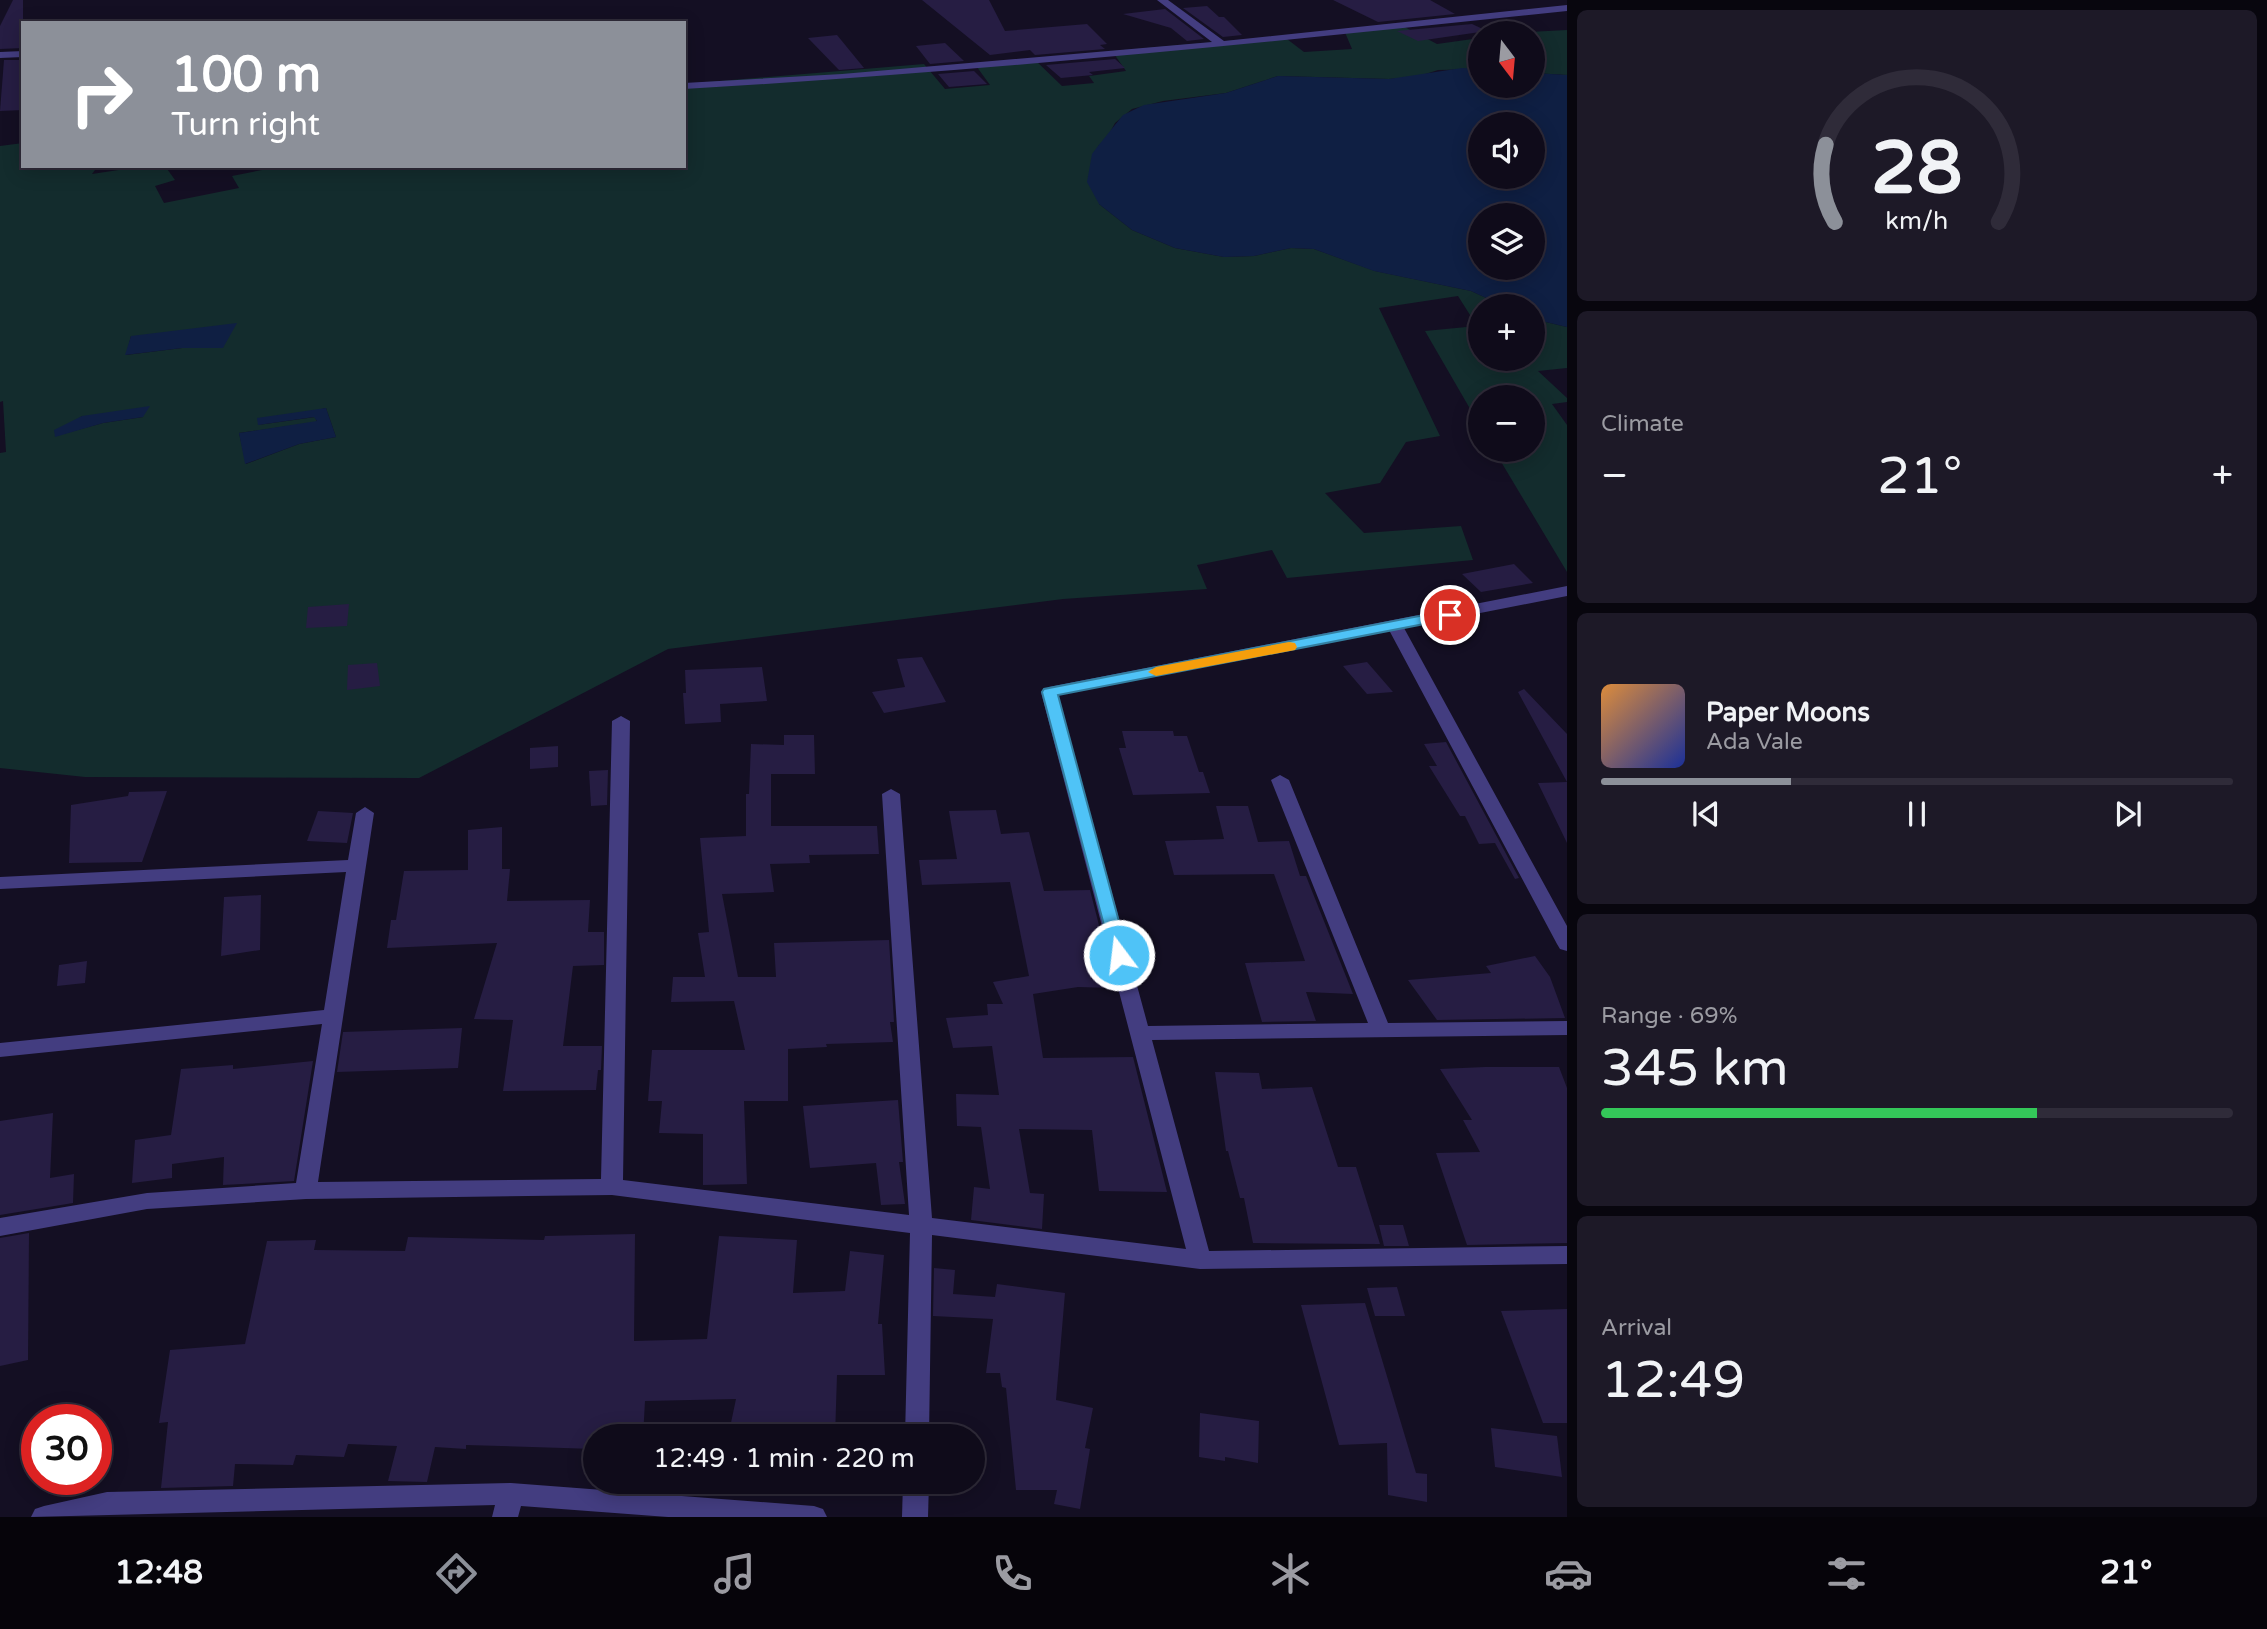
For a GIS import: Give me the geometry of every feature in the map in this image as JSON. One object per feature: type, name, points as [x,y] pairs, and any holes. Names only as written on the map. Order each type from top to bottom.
[{"type":"street","points":[[1161,0],[1222,44]]},
{"type":"street","points":[[686,86],[842,77],[1222,44],[1567,8]]},
{"type":"street","points":[[0,55],[21,54]]},
{"type":"street","points":[[1200,1260],[1049,692],[1564,594]]},
{"type":"street","points":[[1395,626],[1567,944]]},
{"type":"street","points":[[612,1187],[621,721]]},
{"type":"street","points":[[1280,779],[1381,1030]]},
{"type":"street","points":[[891,794],[921,1225],[917,1424]]},
{"type":"street","points":[[306,1191],[365,813]]},
{"type":"street","points":[[0,883],[357,866]]},
{"type":"street","points":[[0,1050],[333,1016]]},
{"type":"street","points":[[1141,1033],[1567,1028]]},
{"type":"street","points":[[0,1227],[147,1201],[306,1191],[612,1187],[1200,1260],[1567,1255]]},
{"type":"street","points":[[915,1517],[916,1494]]},
{"type":"street","points":[[44,1517],[107,1503],[190,1509],[508,1506],[814,1517]]},
{"type":"green space","points":[[1397,23],[1437,44],[1468,40],[1468,69],[1438,70],[1416,77],[1389,79],[1278,76],[1226,93],[1163,101],[1132,109],[1115,123],[1106,140],[1098,146],[1099,204],[1132,230],[1175,248],[1224,257],[1254,256],[1291,248],[1314,249],[1375,271],[1478,294],[1468,294],[1468,312],[1458,296],[1379,308],[1440,436],[1406,442],[1380,483],[1325,493],[1364,533],[1461,526],[1473,560],[1287,578],[1272,550],[1197,565],[1207,589],[1063,599],[668,649],[419,778],[85,777],[0,768],[0,453],[6,452],[3,401],[0,402],[0,146],[21,143],[21,168],[96,168],[92,174],[132,168],[166,168],[175,180],[155,186],[164,203],[239,188],[232,176],[262,170],[260,168],[686,168],[686,84],[924,64],[945,89],[990,85],[974,63],[1034,59],[1062,86],[1094,83],[1089,76],[1126,71],[1112,51],[1283,36],[1304,52],[1352,49],[1344,30]],"holes":[[[131,336],[223,348],[182,348],[126,355]],[[326,408],[336,437],[299,444],[246,464],[239,433],[317,422],[315,417],[258,425]],[[82,416],[143,417],[103,423],[55,436]]]},
{"type":"green space","points":[[1567,30],[1567,75],[1545,74],[1545,31]]},
{"type":"green space","points":[[1545,322],[1567,327],[1567,368],[1545,370]]},
{"type":"green space","points":[[1468,327],[1468,371],[1538,371],[1567,398],[1567,402],[1552,404],[1567,425],[1567,572],[1501,462],[1545,462],[1545,385],[1468,385],[1468,405],[1425,331]]},
{"type":"water","points":[[1468,68],[1468,98],[1545,98],[1545,74],[1567,75],[1567,327],[1545,322],[1545,294],[1478,294],[1374,271],[1314,249],[1291,248],[1254,256],[1224,257],[1175,248],[1132,230],[1099,204],[1087,182],[1092,154],[1123,115],[1144,105],[1226,93],[1278,76],[1389,79]]},
{"type":"water","points":[[237,323],[223,348],[182,348],[125,355],[131,336]]},
{"type":"water","points":[[150,406],[143,417],[103,423],[55,437],[54,430],[82,416]]},
{"type":"water","points":[[326,408],[336,437],[299,444],[245,464],[239,433],[317,421],[314,417],[258,425],[257,418]]},
{"type":"building","points":[[13,0],[23,0],[21,48],[0,49],[0,26]]},
{"type":"building","points":[[922,0],[989,0],[1005,31],[1087,24],[1107,44],[1100,45],[1105,49],[1035,55],[1030,50],[990,55]]},
{"type":"building","points":[[1333,0],[1430,0],[1455,14],[1378,22]]},
{"type":"building","points":[[1207,6],[1219,17],[1224,17],[1242,35],[1223,37],[1183,8]]},
{"type":"building","points":[[1165,9],[1204,39],[1187,41],[1171,28],[1123,14]]},
{"type":"building","points":[[1468,24],[1468,34],[1418,41],[1397,31]]},
{"type":"building","points":[[837,35],[864,68],[839,70],[808,38]]},
{"type":"building","points":[[945,43],[964,61],[930,64],[916,46]]},
{"type":"building","points":[[1115,59],[1125,68],[1061,78],[1046,65]]},
{"type":"building","points":[[4,60],[21,60],[21,110],[0,111]]},
{"type":"building","points":[[974,71],[987,84],[949,87],[938,74]]},
{"type":"building","points":[[1514,564],[1533,583],[1481,592],[1462,574]]},
{"type":"building","points":[[349,604],[347,626],[306,628],[308,607]]},
{"type":"building","points":[[922,657],[946,702],[884,713],[872,692],[905,687],[897,659]]},
{"type":"building","points":[[1367,662],[1393,692],[1367,694],[1343,666]]},
{"type":"building","points":[[377,663],[380,686],[347,690],[348,665]]},
{"type":"building","points":[[762,667],[767,701],[720,704],[721,722],[685,724],[685,670]]},
{"type":"building","points":[[1524,689],[1567,734],[1567,782],[1518,692]]},
{"type":"building","points":[[1122,731],[1173,731],[1174,736],[1187,736],[1199,772],[1203,772],[1210,793],[1133,795],[1119,748],[1126,748]]},
{"type":"building","points":[[784,735],[814,735],[815,774],[771,774],[771,826],[877,826],[879,854],[809,855],[810,863],[770,864],[774,892],[722,894],[738,977],[776,977],[774,943],[889,940],[894,1022],[890,1022],[893,1042],[826,1044],[827,1047],[788,1049],[788,1101],[744,1101],[747,1184],[703,1185],[703,1134],[659,1133],[662,1101],[648,1101],[652,1050],[745,1050],[734,1001],[671,1002],[673,977],[705,977],[698,933],[709,932],[700,838],[746,836],[746,794],[749,794],[751,744],[784,745]]},
{"type":"building","points":[[1446,742],[1519,878],[1515,879],[1495,843],[1479,844],[1465,816],[1460,816],[1429,766],[1437,766],[1424,744]]},
{"type":"building","points":[[558,746],[558,767],[530,769],[530,748]]},
{"type":"building","points":[[608,770],[607,805],[591,806],[589,771]]},
{"type":"building","points":[[1567,782],[1567,843],[1538,783]]},
{"type":"building","points":[[167,791],[142,862],[69,863],[71,805],[128,796],[129,792]]},
{"type":"building","points":[[1216,806],[1248,806],[1258,842],[1289,841],[1300,876],[1306,876],[1353,994],[1306,992],[1316,1021],[1262,1022],[1245,963],[1305,961],[1274,874],[1174,875],[1165,841],[1224,839]]},
{"type":"building","points":[[996,810],[1001,834],[1029,832],[1044,891],[1090,890],[1115,988],[1078,987],[1033,994],[1043,1058],[1133,1057],[1167,1192],[1099,1191],[1092,1130],[1019,1129],[1030,1193],[1044,1194],[1042,1229],[971,1220],[974,1187],[990,1189],[981,1127],[957,1126],[956,1094],[999,1095],[992,1046],[953,1048],[946,1018],[988,1015],[987,1004],[1003,1004],[993,982],[1029,976],[1010,882],[922,885],[919,860],[957,859],[949,811]]},
{"type":"building","points":[[318,811],[353,813],[347,843],[307,841]]},
{"type":"building","points":[[502,827],[502,869],[510,869],[507,901],[590,900],[588,932],[604,932],[604,965],[573,966],[563,1046],[602,1046],[601,1070],[598,1070],[596,1090],[503,1091],[513,1020],[474,1019],[497,943],[387,948],[391,920],[396,920],[404,871],[468,870],[468,830]]},
{"type":"building","points":[[261,895],[260,950],[221,956],[224,897]]},
{"type":"building","points":[[1535,956],[1550,977],[1565,1018],[1437,1020],[1408,980],[1491,973],[1486,966]]},
{"type":"building","points":[[87,961],[85,983],[57,986],[59,965]]},
{"type":"building","points":[[462,1028],[458,1068],[337,1072],[343,1032]]},
{"type":"building","points":[[313,1061],[294,1181],[223,1185],[224,1157],[172,1164],[172,1178],[132,1183],[135,1140],[171,1135],[181,1069],[233,1065],[233,1069]]},
{"type":"building","points":[[1559,1067],[1567,1088],[1567,1243],[1467,1245],[1436,1153],[1480,1152],[1463,1120],[1472,1120],[1440,1069]]},
{"type":"building","points":[[1215,1072],[1259,1073],[1262,1089],[1312,1087],[1338,1167],[1356,1167],[1380,1244],[1253,1243],[1244,1198],[1240,1198],[1226,1151]]},
{"type":"building","points":[[898,1100],[903,1162],[899,1162],[905,1204],[881,1205],[876,1163],[810,1168],[803,1106]]},
{"type":"building","points":[[53,1113],[50,1178],[74,1174],[73,1203],[0,1215],[0,1121]]},
{"type":"building","points":[[1379,1225],[1403,1225],[1409,1246],[1384,1246]]},
{"type":"building","points":[[29,1233],[28,1360],[0,1366],[0,1238]]},
{"type":"building","points":[[635,1234],[634,1341],[707,1339],[719,1236],[797,1240],[793,1293],[845,1291],[850,1251],[884,1255],[878,1324],[882,1324],[885,1375],[837,1375],[835,1424],[731,1424],[736,1399],[645,1401],[644,1424],[583,1424],[583,1449],[466,1445],[466,1449],[435,1447],[427,1482],[388,1481],[397,1446],[348,1444],[344,1457],[296,1455],[293,1465],[235,1464],[233,1486],[161,1488],[168,1422],[159,1423],[170,1350],[245,1344],[267,1241],[316,1240],[314,1250],[405,1251],[408,1237],[544,1240],[545,1236]]},
{"type":"building","points":[[934,1268],[955,1270],[953,1294],[995,1297],[997,1284],[1065,1293],[1056,1400],[1093,1408],[1085,1448],[1090,1449],[1080,1509],[1054,1504],[1057,1490],[1016,1490],[1006,1388],[1002,1387],[1000,1373],[986,1373],[993,1319],[933,1316]]},
{"type":"building","points":[[1397,1287],[1405,1316],[1375,1316],[1367,1288]]},
{"type":"building","points":[[1365,1303],[1416,1473],[1427,1474],[1427,1502],[1388,1495],[1387,1443],[1339,1445],[1301,1305]]},
{"type":"building","points":[[1567,1309],[1567,1423],[1543,1423],[1501,1311]]},
{"type":"building","points":[[1200,1413],[1259,1421],[1258,1463],[1225,1457],[1225,1461],[1199,1457]]},
{"type":"building","points":[[1491,1428],[1557,1436],[1562,1477],[1495,1467]]},
{"type":"slow traffic","points":[[1156,672],[1289,647]]},
{"type":"route","points":[[1119,955],[1049,692],[1450,615]]}]
